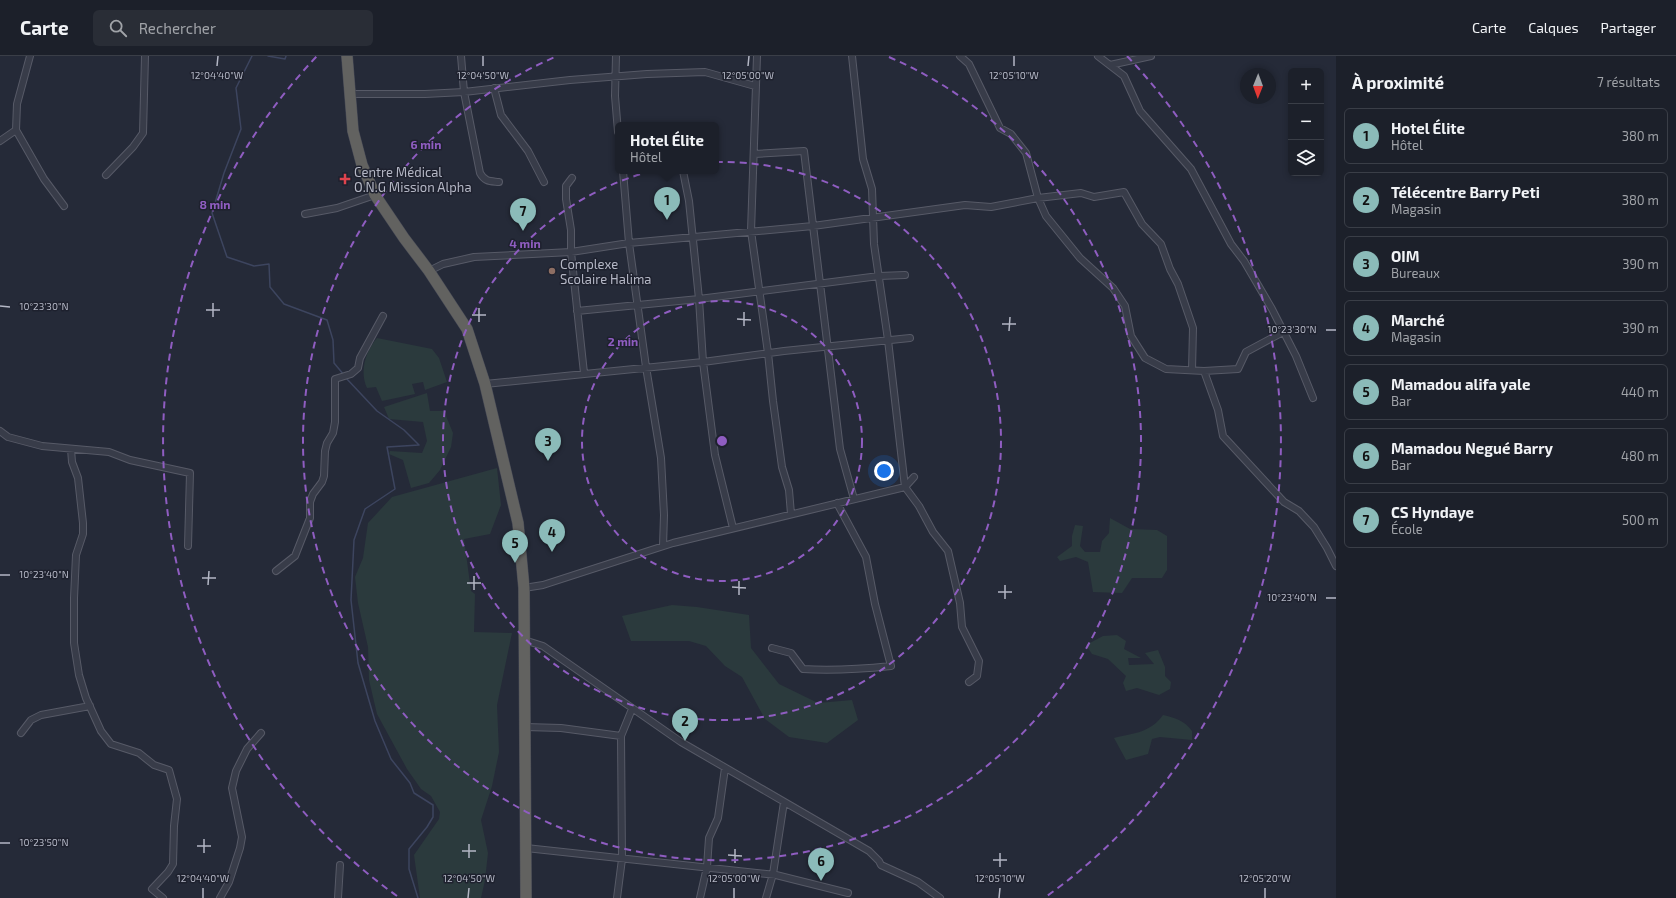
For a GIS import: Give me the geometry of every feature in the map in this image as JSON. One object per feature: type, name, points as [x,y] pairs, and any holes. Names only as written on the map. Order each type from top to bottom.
[{"type":"highway","points":[[347,56],[353,131],[362,165],[375,195],[404,238],[429,271],[467,329],[485,384],[518,523],[524,588],[526,898]]},
{"type":"street","points":[[30,56],[17,104],[16,130],[44,179],[64,206]]},
{"type":"street","points":[[106,176],[133,147],[143,133],[145,56]]},
{"type":"street","points":[[461,56],[464,92],[480,173],[483,179],[499,182]]},
{"type":"street","points":[[616,56],[615,77],[617,122]]},
{"type":"street","points":[[757,56],[751,231],[782,467],[789,490],[791,514]]},
{"type":"street","points":[[852,56],[863,159],[872,189],[874,244],[888,340],[905,487],[920,506],[933,532],[948,551],[960,603],[962,627],[979,661],[976,676],[969,682]]},
{"type":"street","points":[[960,56],[969,64],[1000,128],[1011,134],[1026,153],[1038,198],[1046,216],[1080,258],[1113,288],[1125,306],[1131,336],[1145,358],[1166,369],[1204,371],[1238,369],[1246,352],[1283,332]]},
{"type":"street","points":[[969,64],[971,56]]},
{"type":"street","points":[[1098,56],[1124,76],[1140,111],[1191,168],[1231,244],[1244,261],[1283,332],[1313,398]]},
{"type":"street","points":[[1110,65],[1151,56]]},
{"type":"street","points":[[349,94],[425,94],[464,92],[570,80],[705,72],[755,86]]},
{"type":"street","points":[[494,88],[502,115],[528,151],[544,182]]},
{"type":"street","points":[[0,141],[16,130]]},
{"type":"street","points":[[754,154],[804,151],[840,449],[854,499]]},
{"type":"street","points":[[623,174],[629,243],[637,305],[661,458],[664,515],[663,546]]},
{"type":"street","points":[[684,174],[689,201],[699,300],[703,362],[715,455],[734,528]]},
{"type":"street","points":[[572,178],[566,186],[566,191],[584,373]]},
{"type":"street","points":[[429,271],[443,264],[474,257],[571,252],[629,243],[693,238],[873,219],[965,205],[991,207],[1038,198],[1081,193],[1094,197],[1124,192],[1142,224],[1161,244],[1170,269],[1178,284],[1193,328],[1192,370]]},
{"type":"street","points":[[305,214],[337,208],[375,195]]},
{"type":"street","points":[[578,311],[699,300],[879,276],[905,275]]},
{"type":"street","points":[[276,571],[295,556],[310,518],[310,502],[324,476],[326,447],[335,428],[334,383],[338,377],[351,374],[358,368],[360,358],[382,316]]},
{"type":"street","points":[[485,384],[703,362],[827,346],[910,338]]},
{"type":"street","points":[[1204,371],[1218,410],[1223,436],[1284,502],[1299,511],[1314,527],[1336,566]]},
{"type":"street","points":[[0,431],[8,437],[42,446],[109,452],[130,460],[190,473],[188,546]]},
{"type":"street","points":[[71,449],[72,462],[78,478],[83,523],[83,534],[76,555],[75,568],[74,643],[79,675],[101,731],[111,744],[140,753],[154,765],[169,770],[177,799],[174,826],[173,864],[168,872],[152,889],[162,898]]},
{"type":"street","points":[[524,588],[543,584],[663,546],[905,487],[914,477]]},
{"type":"street","points":[[772,648],[791,653],[803,669],[863,669],[891,666],[875,604],[866,557],[837,503]]},
{"type":"street","points":[[524,640],[543,646],[681,742],[869,851],[881,865],[918,882],[940,898]]},
{"type":"street","points":[[21,733],[31,720],[42,715],[90,706]]},
{"type":"street","points":[[617,898],[622,859],[621,736],[632,709]]},
{"type":"street","points":[[525,727],[561,728],[621,736]]},
{"type":"street","points":[[220,898],[229,882],[240,848],[242,836],[232,788],[235,777],[248,748],[261,733]]},
{"type":"street","points":[[700,898],[707,868],[709,838],[718,818],[725,768]]},
{"type":"street","points":[[766,898],[766,891],[773,874],[784,802]]},
{"type":"street","points":[[526,848],[773,874],[848,893]]},
{"type":"street","points":[[338,898],[340,865]]},
{"type":"shaded area","points":[[377,338],[432,349],[439,358],[447,382],[425,390],[423,382],[412,384],[415,394],[382,401],[376,387],[367,388],[364,375],[367,355]]},
{"type":"shaded area","points":[[427,393],[430,411],[444,411],[453,433],[451,447],[440,470],[429,483],[411,488],[403,460],[389,454],[390,451],[422,453],[427,441],[423,422],[389,419],[384,407]]},
{"type":"shaded area","points":[[497,468],[501,505],[490,534],[464,539],[471,591],[475,594],[474,632],[512,633],[497,705],[499,752],[492,786],[481,820],[488,853],[485,880],[481,898],[420,898],[414,855],[439,819],[440,812],[431,796],[421,789],[407,769],[377,714],[369,680],[368,647],[358,603],[355,577],[363,558],[368,523],[392,497]]},
{"type":"shaded area","points":[[1110,518],[1130,529],[1157,530],[1167,536],[1167,570],[1162,578],[1132,578],[1122,593],[1093,592],[1088,562],[1076,557],[1060,561],[1057,557],[1072,546],[1072,536],[1075,525],[1083,526],[1080,546],[1085,552],[1100,552],[1102,541],[1109,533]]},
{"type":"shaded area","points":[[672,605],[697,607],[749,615],[751,648],[779,684],[818,703],[852,700],[858,720],[827,743],[789,737],[765,719],[742,677],[725,666],[706,646],[689,641],[631,641],[622,616]]},
{"type":"shaded area","points":[[1117,635],[1126,641],[1124,649],[1141,658],[1128,658],[1129,665],[1154,664],[1145,653],[1158,650],[1165,667],[1165,676],[1171,682],[1170,689],[1159,695],[1137,688],[1126,691],[1123,683],[1126,676],[1108,659],[1092,654],[1086,645],[1103,636]]},
{"type":"shaded area","points":[[1163,715],[1175,718],[1186,724],[1192,731],[1192,740],[1160,737],[1152,739],[1148,754],[1126,760],[1114,738],[1147,729],[1158,721]]},
{"type":"waterway","points":[[252,56],[236,88],[241,129],[224,173],[212,213],[227,257],[254,266],[269,264],[270,287],[284,304],[327,320],[333,340],[334,363],[344,375]]},
{"type":"waterway","points":[[268,56],[285,59],[286,56]]},
{"type":"waterway","points":[[346,378],[377,411],[404,430],[419,445],[387,447],[395,489],[365,509],[354,540],[351,600],[358,663],[375,721],[391,759],[410,783],[414,793],[433,805],[433,817],[409,849],[409,869],[418,898]]},
{"type":"place","name":"Centre Médical O.N.G Mission Alpha","points":[[345,179]]},
{"type":"place","name":"Hotel Élite","points":[[667,220]]},
{"type":"place","name":"CS Hyndaye","points":[[523,231]]},
{"type":"place","name":"Complexe Scolaire Halima","points":[[552,271]]},
{"type":"place","name":"OIM","points":[[548,461]]},
{"type":"place","name":"Marché","points":[[552,552]]},
{"type":"place","name":"Mamadou alifa yale","points":[[515,563]]},
{"type":"place","name":"Télécentre Barry Peti","points":[[685,741]]},
{"type":"place","name":"Mamadou Negué Barry","points":[[821,881]]}]
